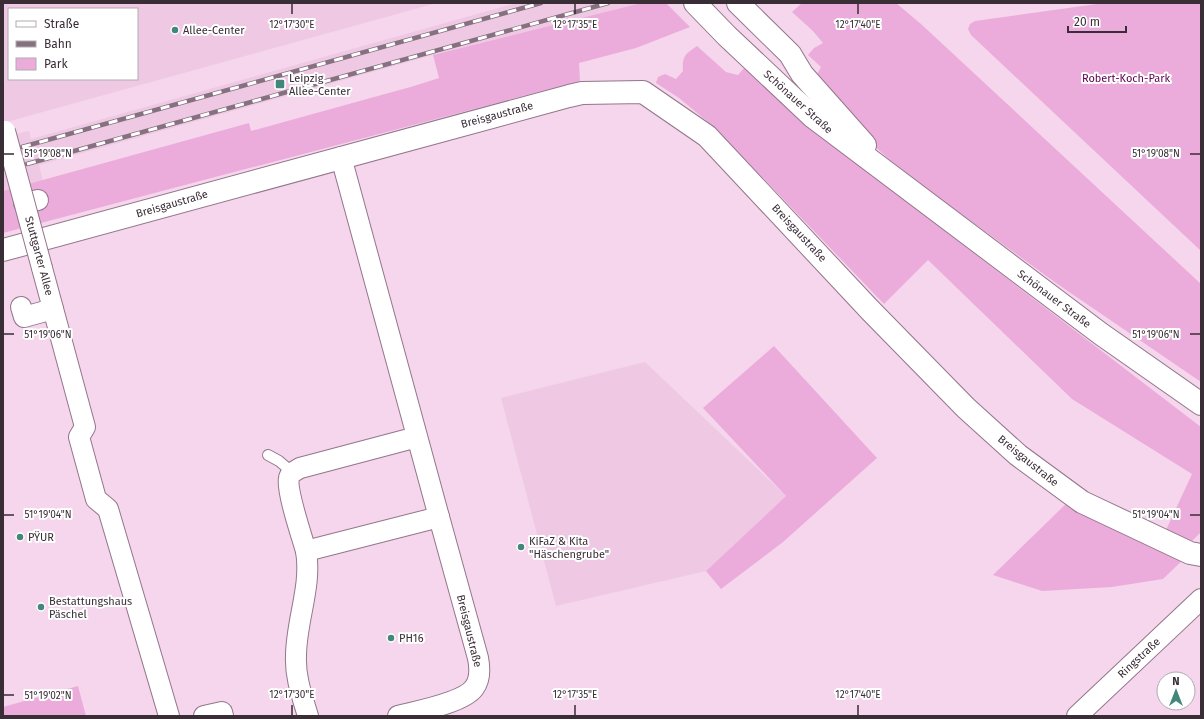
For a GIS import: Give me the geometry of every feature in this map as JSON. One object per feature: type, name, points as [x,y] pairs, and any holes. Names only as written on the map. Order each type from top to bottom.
[{"type":"street","name":"Schönauer Straße","points":[[695,3],[727,36],[813,117],[1101,334],[1201,404]]},
{"type":"street","name":"Schönauer Straße","points":[[738,3],[790,54],[802,74],[863,143],[910,191]]},
{"type":"street","name":"Breisgaustraße","points":[[3,250],[341,157],[582,93],[643,92],[707,136],[870,310],[966,408],[1018,455],[1082,502],[1190,553],[1201,555]]},
{"type":"street","name":"Stuttgarter Allee","points":[[3,125],[31,202],[42,268],[85,427],[79,437],[96,499],[108,509],[169,716]]},
{"type":"street","name":"Breisgaustraße","points":[[341,157],[478,658],[479,674],[475,687],[466,696],[447,703],[398,716]]},
{"type":"street","name":"Stuttgarter Allee","points":[[21,307],[24,317],[53,309]]},
{"type":"street","points":[[308,716],[297,680],[296,654],[306,579],[307,559],[289,490],[289,478],[292,472],[300,468],[417,437]]},
{"type":"street","points":[[306,551],[439,517]]},
{"type":"street","name":"Ringstraße","points":[[1077,716],[1201,599]]},
{"type":"street","points":[[204,716],[222,712],[223,716]]},
{"type":"lane","points":[[268,455],[279,461],[292,472]]},
{"type":"shaded area","points":[[3,3],[437,3],[3,123]]},
{"type":"shaded area","points":[[516,3],[641,3],[433,55],[39,165],[43,181],[3,191],[3,137],[29,131],[31,139]]},
{"type":"shaded area","points":[[645,362],[786,496],[706,571],[556,606],[501,398]]},
{"type":"green space","points":[[641,3],[666,3],[690,27],[636,48],[579,63],[580,81],[3,233],[3,191],[249,123],[251,131],[414,86],[439,78],[433,55]]},
{"type":"green space","points":[[802,3],[896,3],[921,24],[1201,284],[1201,382],[1056,283],[946,203],[891,161],[871,143],[814,79],[821,67],[808,55],[814,48],[823,43],[813,31],[792,12]]},
{"type":"green space","name":"Robert-Koch-Park","points":[[1104,3],[1201,3],[1201,251],[971,35],[968,29],[970,24],[975,21]]},
{"type":"green space","points":[[697,46],[726,72],[738,75],[745,67],[869,173],[1201,427],[1201,532],[1192,541],[1166,530],[1192,474],[1072,399],[928,260],[884,304],[714,127],[679,98],[656,83],[658,77],[665,74],[676,79],[683,71],[685,56]]},
{"type":"green space","points":[[774,346],[877,458],[783,542],[721,589],[706,571],[786,496],[703,408]]},
{"type":"green space","points":[[1073,497],[1190,553],[1163,579],[1112,587],[1042,591],[993,575]]},
{"type":"green space","points":[[78,686],[86,716],[3,716],[3,707]]},
{"type":"railway","points":[[22,147],[541,3]]},
{"type":"railway","points":[[27,164],[608,3]]},
{"type":"place","name":"Allee-Center","points":[[175,30]]},
{"type":"place","name":"Leipzig Allee-Center","points":[[280,84]]},
{"type":"place","name":"PŸUR","points":[[20,537]]},
{"type":"place","name":"KiFaZ & Kita \"Häschengrube\"","points":[[521,547]]},
{"type":"place","name":"Bestattungshaus Päschel","points":[[41,607]]},
{"type":"place","name":"PH16","points":[[391,638]]}]
